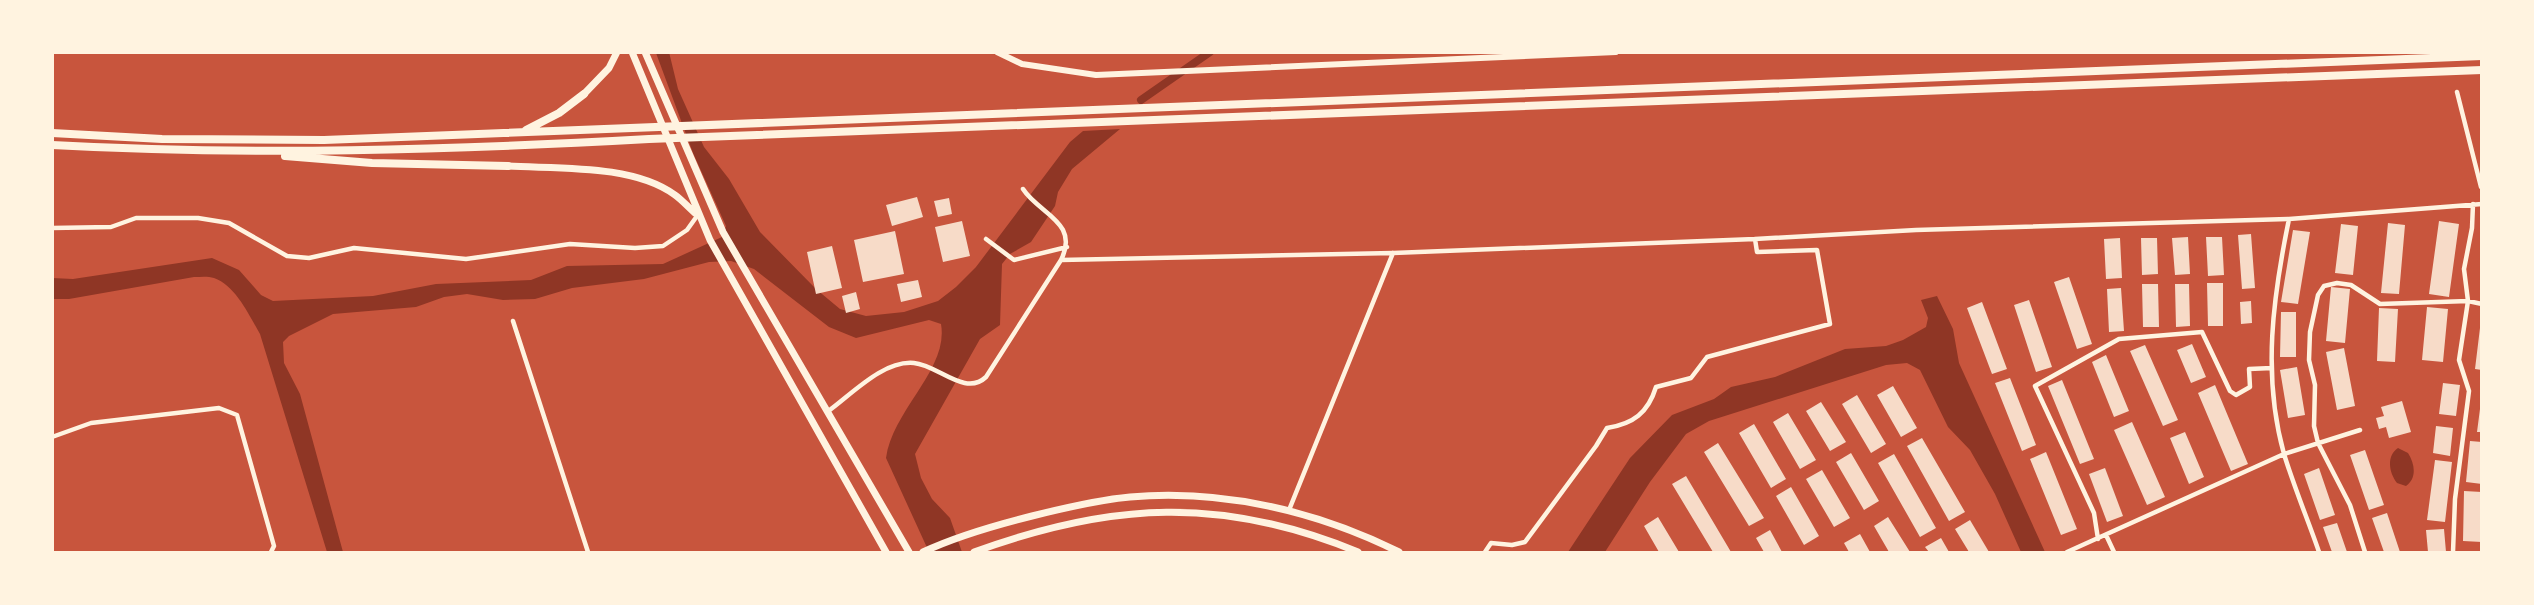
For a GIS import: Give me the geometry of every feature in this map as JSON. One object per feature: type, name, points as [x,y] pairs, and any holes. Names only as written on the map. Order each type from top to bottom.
[{"type":"highway","points":[[52,133],[162,139],[324,140],[2481,56]]},
{"type":"highway","points":[[234,153],[497,147],[649,139],[2481,70]]},
{"type":"highway","points":[[521,132],[559,113],[584,94]]},
{"type":"highway","points":[[52,145],[234,153],[372,163],[508,166]]},
{"type":"main road","points":[[584,94],[609,68],[617,52]]},
{"type":"main road","points":[[632,52],[697,216],[886,552]]},
{"type":"main road","points":[[645,52],[694,171],[723,232],[909,552]]},
{"type":"main road","points":[[508,166],[598,171],[649,181],[674,194],[697,216]]},
{"type":"main road","points":[[926,551],[1001,524],[1059,510],[1131,497],[1216,498],[1289,510],[1365,535],[1399,552]]},
{"type":"main road","points":[[974,552],[1043,529],[1087,519],[1126,513],[1169,512],[1221,514],[1285,527],[1359,552]]},
{"type":"street","points":[[997,52],[1022,64],[1096,75],[1616,52]]},
{"type":"street","points":[[2457,92],[2481,187]]},
{"type":"street","points":[[827,412],[896,364],[913,363],[929,366],[961,382],[973,385],[986,376],[1061,260],[1066,247],[1066,237],[1055,219],[1027,196],[1023,189]]},
{"type":"street","points":[[2453,552],[2455,499],[2469,391],[2459,360],[2468,301],[2464,269],[2472,228],[2473,204]]},
{"type":"street","points":[[1061,260],[1393,253],[1755,239],[1916,230],[2289,219],[2481,204]]},
{"type":"street","points":[[52,228],[61,226],[111,227],[136,218],[168,216],[229,223],[287,256],[309,258],[354,248],[466,259],[570,244],[634,248],[663,246],[687,230],[697,216]]},
{"type":"street","points":[[2289,219],[2275,285],[2272,368],[2284,454],[2319,552]]},
{"type":"street","points":[[986,239],[990,245],[1009,259],[1026,258],[1066,247]]},
{"type":"street","points":[[1485,552],[1491,543],[1512,545],[1525,542],[1607,428],[1628,424],[1651,403],[1656,387],[1691,378],[1707,357],[1830,324],[1817,250],[1757,252],[1755,239]]},
{"type":"street","points":[[1289,510],[1393,253]]},
{"type":"street","points":[[2365,552],[2350,505],[2318,443],[2314,426],[2315,386],[2309,360],[2314,308],[2324,286],[2337,283],[2351,285],[2380,303],[2468,301],[2481,304]]},
{"type":"street","points":[[513,321],[588,552]]},
{"type":"street","points":[[2098,539],[2094,513],[2035,386],[2120,339],[2202,332],[2230,391],[2236,395],[2250,387],[2249,369],[2272,368]]},
{"type":"street","points":[[52,437],[91,423],[219,408],[237,415],[274,546],[272,552]]},
{"type":"street","points":[[2067,552],[2284,454],[2360,430]]},
{"type":"street","points":[[2106,535],[2114,552]]},
{"type":"shaded area","points":[[669,52],[678,89],[704,147],[729,179],[760,232],[816,289],[840,309],[866,316],[904,312],[938,301],[976,267],[1070,142],[1083,131],[1120,129],[1072,169],[1058,192],[1055,206],[1031,242],[1010,254],[1002,264],[1000,325],[980,339],[915,454],[921,478],[932,499],[950,518],[962,552],[929,552],[886,458],[899,423],[937,357],[941,341],[941,324],[929,320],[856,338],[829,327],[754,269],[731,261],[709,262],[644,279],[572,288],[535,299],[503,300],[467,294],[444,297],[416,307],[333,314],[289,336],[283,342],[284,363],[300,394],[343,552],[327,552],[260,334],[229,287],[214,278],[194,277],[69,299],[53,299],[52,278],[73,279],[212,258],[239,270],[261,295],[273,301],[373,296],[436,284],[531,280],[567,266],[663,264],[722,237],[726,226],[693,153],[656,53]]},
{"type":"shaded area","points":[[1937,296],[1953,329],[1959,363],[2045,552],[2021,552],[1995,494],[1970,450],[1948,427],[1920,370],[1907,363],[1886,365],[1709,421],[1686,434],[1650,482],[1605,552],[1568,552],[1630,458],[1672,415],[1714,399],[1731,387],[1775,377],[1845,349],[1886,346],[1903,340],[1926,327],[1928,318],[1921,300]]},
{"type":"shaded area","points":[[2398,448],[2408,453],[2413,466],[2412,479],[2406,486],[2397,483],[2391,470],[2390,460]]},
{"type":"building","points":[[917,197],[923,217],[892,226],[886,205]]},
{"type":"building","points":[[949,198],[952,214],[938,217],[934,201]]},
{"type":"building","points":[[962,221],[970,256],[943,262],[935,227]]},
{"type":"building","points":[[2439,221],[2459,224],[2449,297],[2429,294]]},
{"type":"building","points":[[2388,223],[2405,225],[2399,294],[2381,293]]},
{"type":"building","points":[[2341,224],[2358,226],[2353,275],[2335,273]]},
{"type":"building","points":[[2293,230],[2310,232],[2298,304],[2281,302]]},
{"type":"building","points":[[895,231],[904,274],[863,282],[854,240]]},
{"type":"building","points":[[2251,234],[2255,288],[2242,289],[2238,235]]},
{"type":"building","points":[[2188,237],[2190,274],[2175,275],[2172,238]]},
{"type":"building","points":[[2206,237],[2222,237],[2224,275],[2208,276]]},
{"type":"building","points":[[2120,238],[2122,278],[2106,279],[2104,239]]},
{"type":"building","points":[[2141,238],[2157,238],[2158,274],[2142,275]]},
{"type":"building","points":[[832,246],[842,288],[816,294],[807,252]]},
{"type":"building","points":[[2069,277],[2092,344],[2077,349],[2054,282]]},
{"type":"building","points":[[918,280],[922,297],[901,302],[897,284]]},
{"type":"building","points":[[2207,283],[2223,283],[2223,326],[2208,326]]},
{"type":"building","points":[[2142,284],[2158,284],[2159,327],[2143,327]]},
{"type":"building","points":[[2175,284],[2189,284],[2190,326],[2176,327]]},
{"type":"building","points":[[2331,287],[2350,289],[2345,343],[2326,341]]},
{"type":"building","points":[[2121,288],[2124,331],[2109,332],[2107,289]]},
{"type":"building","points":[[856,292],[860,309],[846,313],[842,296]]},
{"type":"building","points":[[2029,300],[2052,367],[2036,372],[2014,305]]},
{"type":"building","points":[[2251,301],[2252,323],[2241,324],[2240,302]]},
{"type":"building","points":[[1982,302],[2007,369],[1992,374],[1967,308]]},
{"type":"building","points":[[2427,307],[2448,309],[2443,362],[2422,360]]},
{"type":"building","points":[[2379,308],[2398,309],[2395,362],[2377,361]]},
{"type":"building","points":[[2281,312],[2296,312],[2296,357],[2280,357]]},
{"type":"building","points":[[2480,328],[2482,328],[2482,370],[2475,369]]},
{"type":"building","points":[[2192,344],[2206,377],[2191,383],[2177,350]]},
{"type":"building","points":[[2145,345],[2178,420],[2163,426],[2130,351]]},
{"type":"building","points":[[2344,348],[2355,406],[2337,410],[2326,352]]},
{"type":"building","points":[[2106,355],[2129,411],[2114,417],[2092,362]]},
{"type":"building","points":[[2297,367],[2305,415],[2288,418],[2280,370]]},
{"type":"building","points":[[2010,378],[2036,445],[2022,451],[1995,383]]},
{"type":"building","points":[[2062,380],[2094,459],[2080,464],[2048,386]]},
{"type":"building","points":[[2443,383],[2460,385],[2456,416],[2439,414]]},
{"type":"building","points":[[2215,385],[2248,464],[2231,471],[2198,393]]},
{"type":"building","points":[[1893,386],[1917,428],[1901,437],[1877,395]]},
{"type":"building","points":[[1857,395],[1886,444],[1871,453],[1842,404]]},
{"type":"building","points":[[2402,401],[2411,432],[2389,438],[2386,427],[2379,429],[2376,418],[2384,416],[2381,407]]},
{"type":"building","points":[[1821,402],[1846,442],[1830,451],[1806,411]]},
{"type":"building","points":[[2480,409],[2482,409],[2482,432],[2477,432]]},
{"type":"building","points":[[1788,413],[1816,460],[1800,469],[1773,422]]},
{"type":"building","points":[[2132,422],[2165,497],[2147,505],[2114,430]]},
{"type":"building","points":[[1754,424],[1786,479],[1771,488],[1739,433]]},
{"type":"building","points":[[2436,426],[2453,428],[2450,456],[2433,453]]},
{"type":"building","points":[[2185,432],[2204,477],[2189,484],[2170,438]]},
{"type":"building","points":[[1922,438],[1965,512],[1949,521],[1907,446]]},
{"type":"building","points":[[2470,441],[2482,442],[2482,484],[2466,482]]},
{"type":"building","points":[[1718,443],[1764,518],[1749,526],[1704,452]]},
{"type":"building","points":[[2365,450],[2384,505],[2369,510],[2350,455]]},
{"type":"building","points":[[2046,452],[2077,529],[2061,535],[2030,459]]},
{"type":"building","points":[[1851,453],[1879,501],[1864,510],[1836,462]]},
{"type":"building","points":[[1894,454],[1936,528],[1920,537],[1878,463]]},
{"type":"building","points":[[2435,460],[2452,462],[2445,522],[2427,520]]},
{"type":"building","points":[[2105,468],[2123,516],[2107,522],[2089,474]]},
{"type":"building","points":[[2319,468],[2335,515],[2320,520],[2304,474]]},
{"type":"building","points":[[1822,470],[1850,518],[1834,527],[1806,479]]},
{"type":"building","points":[[1686,476],[1731,552],[1713,552],[1672,484]]},
{"type":"building","points":[[1791,487],[1819,536],[1804,545],[1776,496]]},
{"type":"building","points":[[2464,491],[2482,492],[2482,542],[2463,541]]},
{"type":"building","points":[[2387,513],[2400,552],[2384,552],[2372,518]]},
{"type":"building","points":[[1658,517],[1679,552],[1659,552],[1644,526]]},
{"type":"building","points":[[1888,517],[1910,552],[1889,552],[1874,526]]},
{"type":"building","points":[[1970,520],[1989,552],[1969,552],[1955,529]]},
{"type":"building","points":[[2337,523],[2347,552],[2332,552],[2323,527]]},
{"type":"building","points":[[2444,529],[2446,552],[2428,552],[2426,530]]},
{"type":"building","points":[[1770,530],[1782,552],[1764,552],[1756,538]]},
{"type":"building","points":[[1860,534],[1870,552],[1849,552],[1844,543]]},
{"type":"building","points":[[1941,538],[1949,552],[1929,552],[1925,547]]},
{"type":"waterway","points":[[1141,100],[1210,52]]}]
